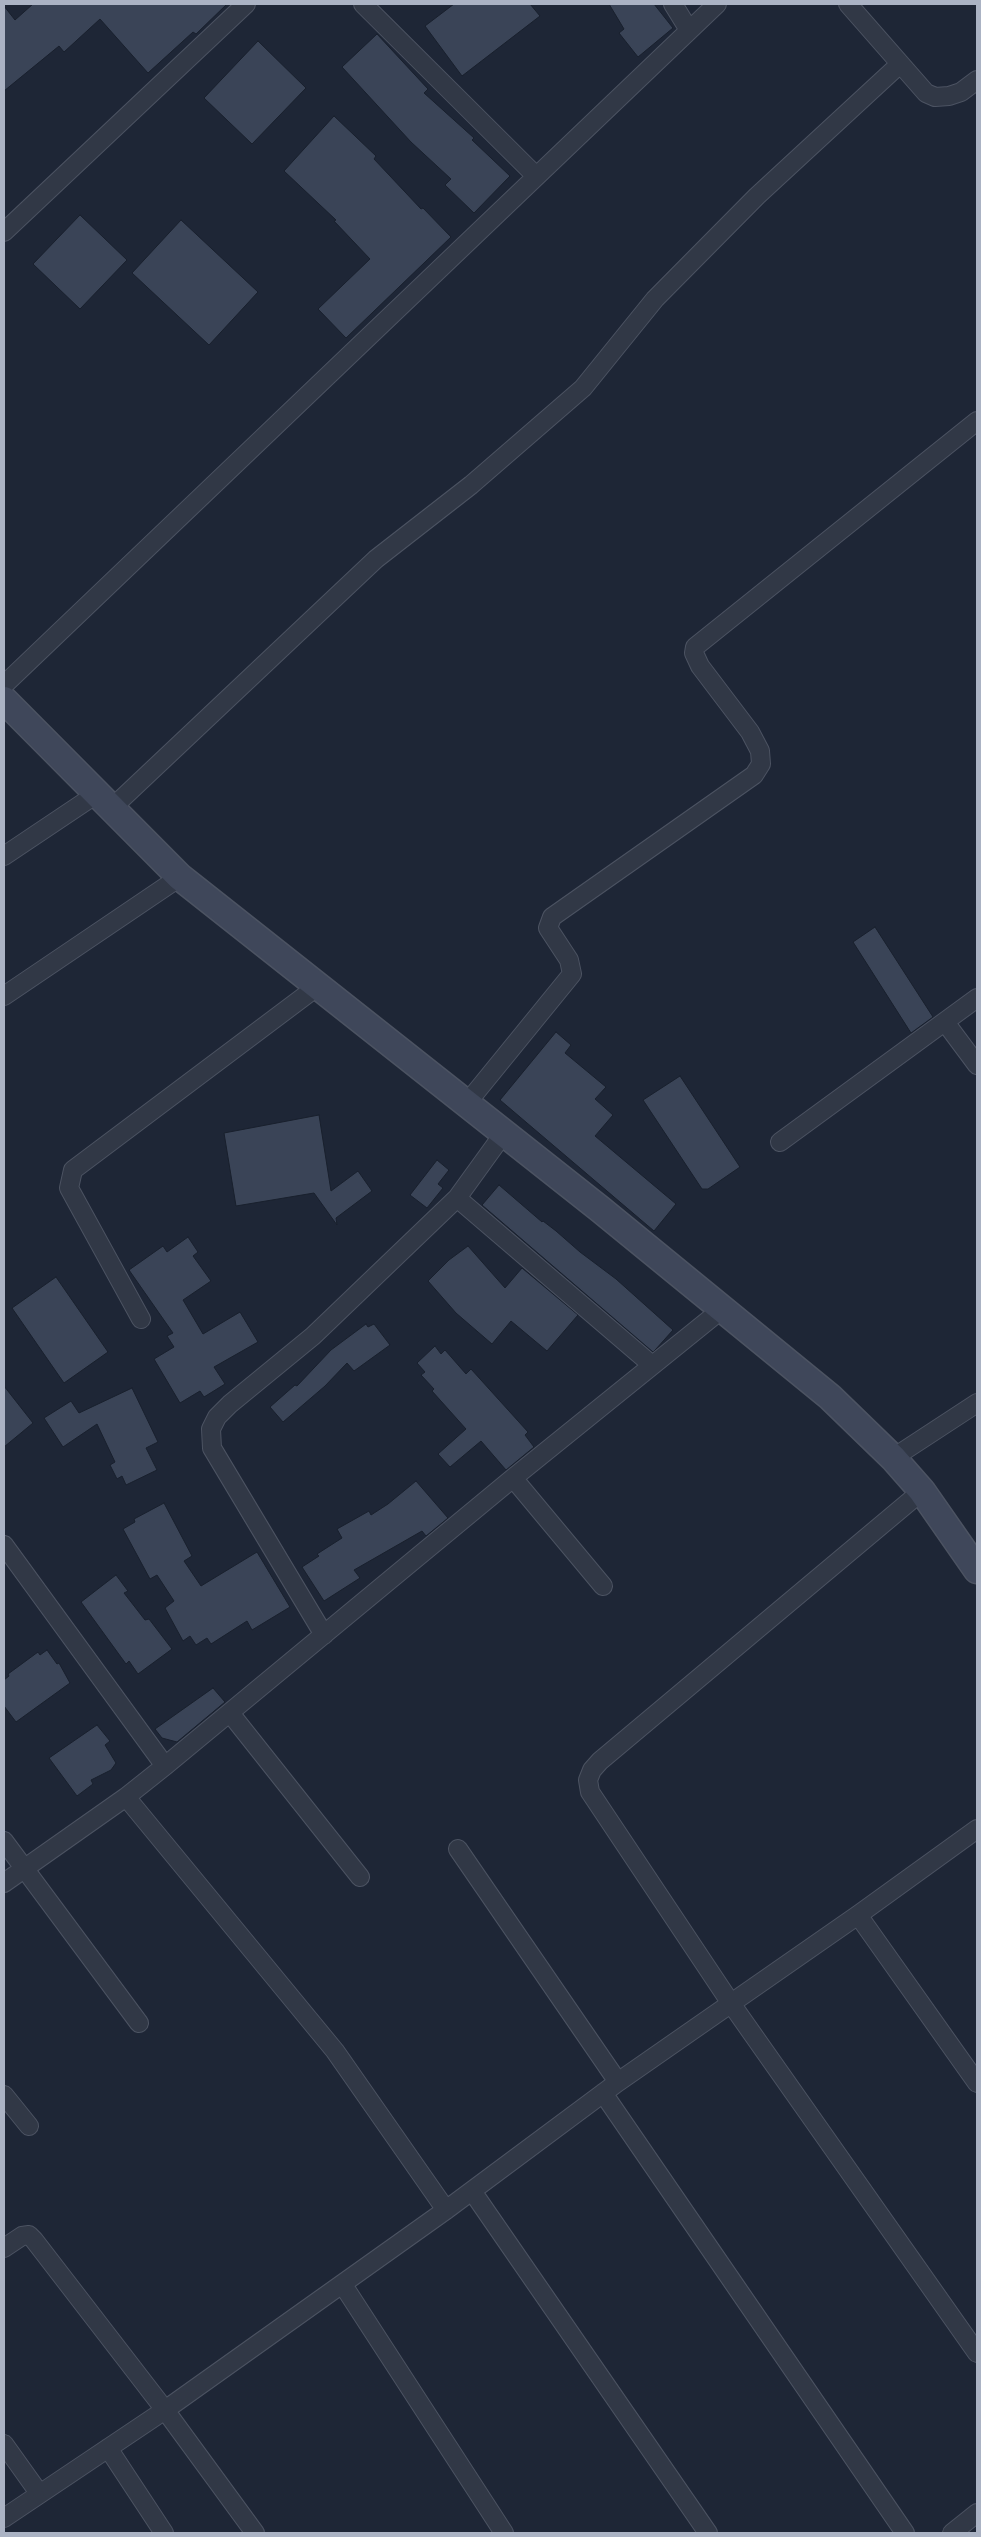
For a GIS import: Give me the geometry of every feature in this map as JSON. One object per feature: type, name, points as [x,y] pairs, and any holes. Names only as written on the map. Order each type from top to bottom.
[{"type":"street","points":[[4,232],[246,4]]},
{"type":"street","points":[[363,4],[536,176]]},
{"type":"street","points":[[674,4],[688,30]]},
{"type":"street","points":[[4,685],[716,4]]},
{"type":"street","points":[[848,4],[926,93],[936,97],[961,92],[977,80]]},
{"type":"street","points":[[4,856],[105,800],[376,559],[471,485],[582,388],[655,299],[758,196],[900,64]]},
{"type":"street","points":[[466,1103],[572,974],[569,960],[548,928],[552,917],[754,775],[761,764],[760,751],[700,666],[694,653],[695,647],[977,421]]},
{"type":"street","points":[[4,700],[180,877],[504,1133],[830,1397],[893,1458],[922,1491],[977,1570]]},
{"type":"street","points":[[4,996],[180,877]]},
{"type":"street","points":[[141,1319],[69,1188],[73,1170],[318,986]]},
{"type":"street","points":[[780,1142],[977,998]]},
{"type":"street","points":[[945,1022],[977,1065]]},
{"type":"street","points":[[324,1635],[212,1448],[211,1429],[217,1417],[230,1404],[313,1336],[456,1198],[504,1133]]},
{"type":"street","points":[[456,1198],[652,1365]]},
{"type":"street","points":[[4,1883],[126,1797],[166,1766],[513,1478],[721,1310]]},
{"type":"street","points":[[893,1458],[977,1403]]},
{"type":"street","points":[[513,1478],[603,1586]]},
{"type":"street","points":[[922,1491],[592,1770],[588,1780],[590,1792],[730,2002],[977,2353]]},
{"type":"street","points":[[4,1545],[166,1766]]},
{"type":"street","points":[[230,1713],[360,1877]]},
{"type":"street","points":[[126,1797],[335,2051],[446,2210]]},
{"type":"street","points":[[4,2518],[166,2410],[343,2285],[618,2082],[730,2002],[858,1915],[977,1829]]},
{"type":"street","points":[[4,1841],[139,2023]]},
{"type":"street","points":[[458,1849],[618,2082]]},
{"type":"street","points":[[858,1915],[977,2084]]},
{"type":"street","points":[[603,2093],[905,2533]]},
{"type":"street","points":[[4,2095],[29,2126]]},
{"type":"street","points":[[472,2191],[708,2533]]},
{"type":"street","points":[[4,2248],[22,2236],[29,2235],[34,2240],[166,2410],[255,2533]]},
{"type":"street","points":[[343,2285],[504,2533]]},
{"type":"street","points":[[4,2444],[39,2493]]},
{"type":"street","points":[[108,2448],[164,2533]]},
{"type":"street","points":[[952,2533],[977,2513]]},
{"type":"building","points":[[33,4],[227,4],[196,34],[193,32],[148,73],[100,19],[64,52],[59,46],[4,91],[4,6],[15,20]]},
{"type":"building","points":[[454,4],[530,4],[540,16],[462,76],[425,26]]},
{"type":"building","points":[[609,4],[654,4],[673,28],[638,57],[619,33],[624,29]]},
{"type":"building","points":[[377,34],[428,89],[424,93],[474,138],[472,140],[510,176],[474,213],[445,185],[451,179],[411,142],[342,67]]},
{"type":"building","points":[[258,41],[306,88],[252,144],[204,98]]},
{"type":"building","points":[[334,116],[376,156],[374,159],[421,209],[423,208],[451,237],[346,338],[318,309],[370,259],[334,221],[336,220],[284,171]]},
{"type":"building","points":[[80,215],[127,260],[80,309],[33,264]]},
{"type":"building","points":[[181,220],[258,292],[209,345],[132,273]]},
{"type":"building","points":[[875,927],[933,1017],[911,1033],[853,942]]},
{"type":"building","points":[[556,1032],[571,1045],[565,1053],[606,1087],[595,1099],[613,1115],[595,1136],[676,1204],[654,1231],[500,1100]]},
{"type":"building","points":[[680,1076],[740,1167],[708,1189],[702,1189],[643,1100]]},
{"type":"building","points":[[319,1115],[331,1191],[358,1171],[372,1191],[336,1218],[337,1225],[314,1193],[236,1206],[224,1133]]},
{"type":"building","points":[[437,1160],[449,1170],[438,1184],[443,1188],[427,1208],[410,1195]]},
{"type":"building","points":[[499,1185],[542,1222],[616,1279],[673,1330],[653,1352],[482,1205]]},
{"type":"building","points":[[188,1237],[198,1252],[193,1256],[211,1281],[183,1300],[203,1334],[240,1312],[258,1342],[214,1367],[225,1384],[204,1397],[200,1391],[180,1403],[154,1359],[174,1347],[167,1336],[173,1333],[129,1270],[163,1246],[167,1252]]},
{"type":"building","points":[[468,1246],[505,1288],[522,1268],[578,1315],[547,1351],[511,1321],[492,1344],[456,1313],[428,1281],[449,1260]]},
{"type":"building","points":[[56,1277],[108,1352],[64,1383],[12,1308]]},
{"type":"building","points":[[366,1324],[368,1327],[374,1324],[390,1345],[354,1371],[347,1363],[325,1386],[283,1422],[270,1407],[295,1385],[297,1386],[331,1350]]},
{"type":"building","points":[[435,1346],[441,1354],[445,1350],[466,1374],[471,1369],[528,1432],[525,1435],[534,1447],[506,1470],[481,1441],[450,1467],[438,1454],[466,1429],[432,1391],[434,1389],[421,1375],[425,1372],[417,1363]]},
{"type":"building","points":[[4,1386],[33,1423],[4,1447]]},
{"type":"building","points":[[132,1388],[158,1442],[146,1448],[157,1470],[126,1485],[122,1476],[117,1479],[110,1465],[115,1462],[97,1424],[63,1447],[44,1418],[71,1401],[79,1413]]},
{"type":"building","points":[[416,1481],[448,1518],[426,1536],[422,1531],[354,1570],[360,1578],[324,1601],[302,1567],[319,1556],[317,1554],[342,1538],[337,1529],[369,1511],[371,1515]]},
{"type":"building","points":[[164,1503],[192,1556],[184,1561],[201,1586],[257,1552],[290,1607],[252,1630],[247,1621],[211,1644],[207,1638],[196,1645],[190,1636],[183,1641],[165,1608],[174,1601],[157,1575],[150,1579],[123,1529],[135,1522],[134,1519]]},
{"type":"building","points":[[116,1575],[128,1591],[124,1593],[145,1620],[149,1619],[172,1649],[138,1674],[129,1661],[126,1664],[81,1602]]},
{"type":"building","points":[[47,1650],[57,1664],[59,1663],[70,1683],[16,1722],[4,1706],[4,1680],[9,1676],[8,1674],[38,1652],[40,1655]]},
{"type":"building","points":[[213,1688],[225,1702],[177,1742],[162,1738],[155,1729]]},
{"type":"building","points":[[97,1725],[110,1741],[105,1745],[116,1763],[111,1770],[91,1780],[93,1784],[77,1796],[49,1758]]}]
